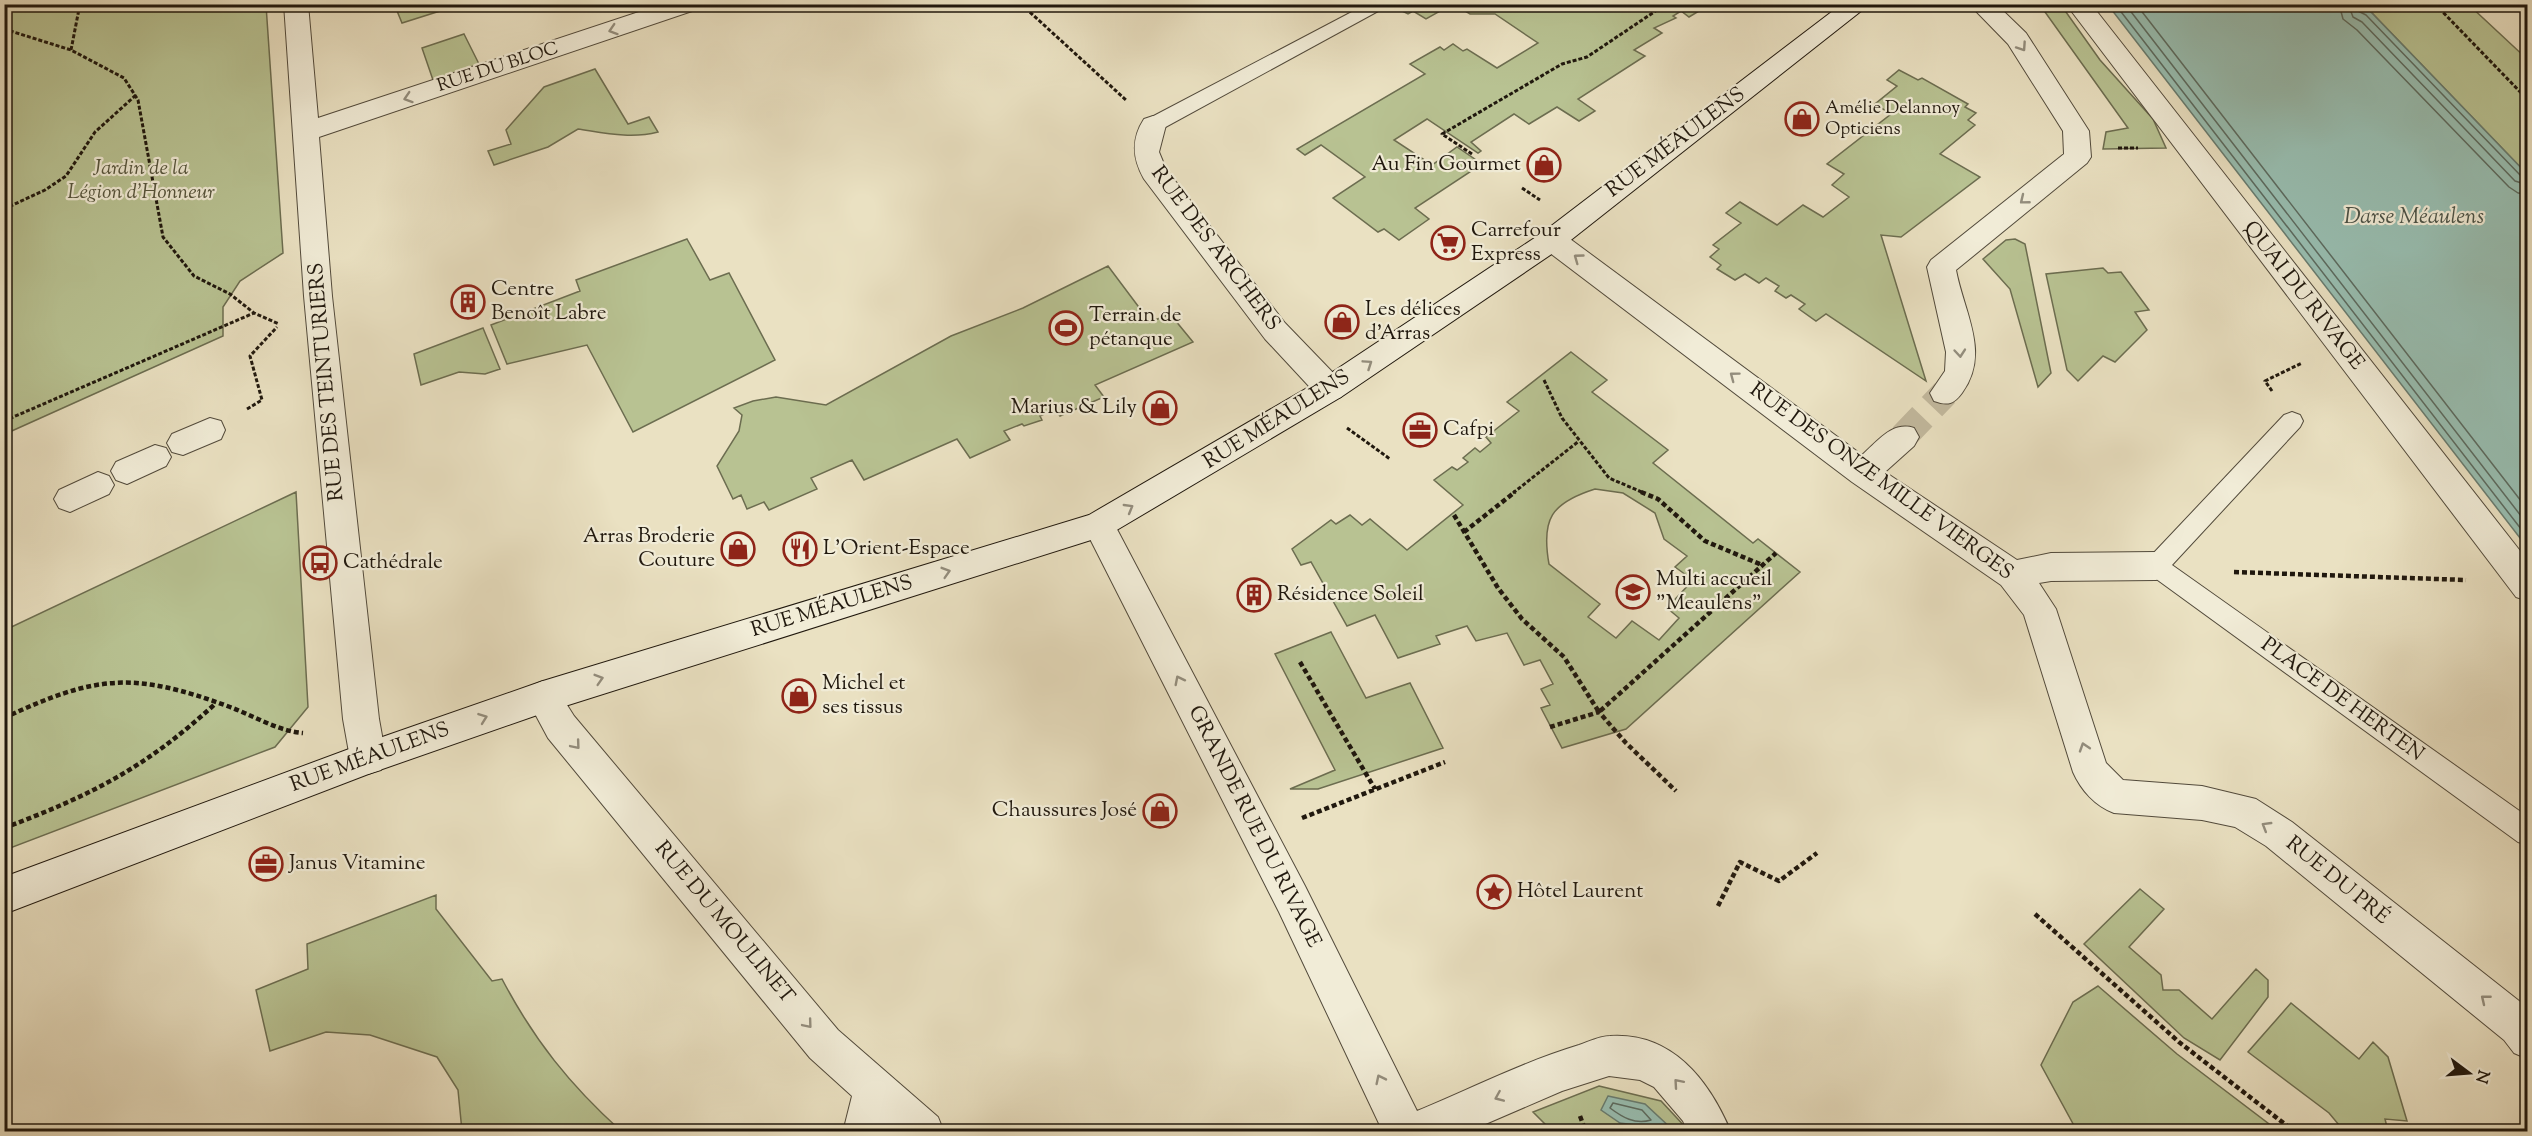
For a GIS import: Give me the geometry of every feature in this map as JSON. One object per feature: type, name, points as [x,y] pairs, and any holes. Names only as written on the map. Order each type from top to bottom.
[{"type":"street","name":"RUE DES TEINTURIERS","points":[[296,4],[308,131],[321,317],[358,695],[368,758]]},
{"type":"street","name":"RUE DU BLOC","points":[[308,131],[689,4]]},
{"type":"street","name":"RUE MÉAULENS","points":[[4,896],[368,758],[543,696],[1099,525],[1319,396],[1552,240],[1858,4]]},
{"type":"street","points":[[1945,393],[1960,372],[1962,353],[1943,286],[1941,267],[2078,157],[2076,131],[2017,39],[1981,4]]},
{"type":"street","name":"QUAI DU RIVAGE","points":[[2078,4],[2138,80],[2192,155],[2349,354],[2526,585]]},
{"type":"street","name":"RUE DES ARCHERS","points":[[1153,125],[1146,152],[1154,172],[1275,331],[1319,396]]},
{"type":"street","name":"RUE DES ONZE MILLE VIERGES","points":[[1552,240],[1863,473],[2013,575],[2039,609],[2091,772],[2114,796]]},
{"type":"street","points":[[183,443],[210,430]]},
{"type":"street","points":[[1863,473],[1903,437]]},
{"type":"street","points":[[127,471],[155,457]]},
{"type":"street","points":[[70,499],[98,485]]},
{"type":"street","name":"GRANDE RUE DU RIVAGE","points":[[1099,525],[1259,835],[1405,1131]]},
{"type":"street","points":[[2013,575],[2051,567],[2156,566]]},
{"type":"street","name":"RUE DU MOULINET","points":[[543,696],[561,727],[824,1044],[923,1131]]},
{"type":"street","name":"RUE DU PRÉ","points":[[2114,796],[2202,803],[2243,811],[2279,834],[2518,1026],[2528,1039]]},
{"type":"street","points":[[1416,1131],[1561,1071],[1609,1056],[1645,1060],[1668,1073],[1698,1106],[1710,1131]]},
{"type":"street","points":[[864,1131],[874,1089]]},
{"type":"lane","points":[[1153,125],[1382,4]]},
{"type":"lane","points":[[2156,566],[2292,421]]},
{"type":"lane","name":"PLACE DE HERTEN","points":[[2156,566],[2528,833]]},
{"type":"path","points":[[71,50],[80,4]]},
{"type":"path","points":[[1021,4],[1153,125]]},
{"type":"path","points":[[1472,154],[1442,134],[1562,63],[1587,57],[1666,4]]},
{"type":"path","points":[[2435,4],[2528,100]]},
{"type":"path","points":[[4,29],[71,50],[124,78],[136,94],[163,237],[194,276],[230,294],[254,313],[279,324],[321,317]]},
{"type":"path","points":[[4,209],[45,190],[66,176],[95,132],[136,94]]},
{"type":"path","points":[[2077,146],[2103,149],[2166,148],[2192,155]]},
{"type":"path","points":[[4,422],[254,313]]},
{"type":"path","points":[[210,430],[262,400],[250,356],[279,324]]},
{"type":"path","points":[[2292,421],[2265,381],[2309,359],[2349,354]]},
{"type":"path","points":[[1544,380],[1562,418],[1609,478],[1658,499],[1705,541],[1762,565]]},
{"type":"path","points":[[1319,396],[1390,459]]},
{"type":"path","points":[[1464,532],[1579,441]]},
{"type":"path","points":[[1454,515],[1498,588],[1522,619],[1564,657],[1614,733],[1649,763],[1676,791]]},
{"type":"path","points":[[1550,727],[1599,712],[1776,553]]},
{"type":"path","points":[[2231,572],[2526,585]]},
{"type":"path","points":[[1300,662],[1375,789]]},
{"type":"path","points":[[4,718],[55,695],[117,681],[150,684],[215,704],[288,732]]},
{"type":"path","points":[[4,828],[97,789],[138,767],[184,732],[215,704]]},
{"type":"path","points":[[1259,835],[1445,762]]},
{"type":"path","points":[[1718,906],[1740,862],[1779,881],[1817,853]]},
{"type":"path","points":[[2035,914],[2179,1042],[2295,1131]]},
{"type":"green space","name":"Jardin de la Légion d'Honneur","points":[[4,5],[266,5],[283,253],[240,281],[223,307],[223,336],[5,434]]},
{"type":"green space","points":[[459,5],[402,23],[395,6]]},
{"type":"green space","points":[[1390,5],[1451,5],[1426,19],[1413,11],[1408,14]]},
{"type":"green space","points":[[1455,5],[1709,5],[1689,17],[1681,11],[1673,16],[1676,18],[1654,28],[1662,33],[1634,50],[1645,56],[1578,99],[1595,111],[1579,121],[1557,107],[1529,124],[1514,114],[1471,142],[1481,151],[1478,153],[1427,119],[1394,140],[1432,165],[1457,147],[1482,164],[1415,208],[1429,219],[1399,240],[1384,229],[1378,232],[1333,198],[1365,177],[1321,145],[1305,155],[1297,149],[1425,74],[1410,64],[1440,47],[1444,50],[1453,44],[1463,51],[1467,49],[1497,68],[1538,43],[1495,14],[1470,14]]},
{"type":"green space","points":[[2040,5],[2061,5],[2100,60],[2153,119],[2166,148],[2103,149],[2106,132],[2128,128]]},
{"type":"green space","points":[[2355,5],[2469,5],[2527,59],[2527,174],[2369,10]]},
{"type":"green space","points":[[464,34],[479,64],[433,80],[422,48]]},
{"type":"green space","points":[[595,69],[628,124],[649,117],[658,132],[628,135],[578,129],[548,147],[494,165],[488,151],[511,144],[506,130],[544,87]]},
{"type":"green space","points":[[1899,70],[1918,80],[1922,78],[1968,104],[1965,107],[1976,113],[1968,120],[1975,125],[1940,154],[1980,177],[1901,237],[1881,235],[1926,381],[1826,314],[1816,321],[1799,309],[1805,304],[1791,295],[1786,298],[1775,291],[1779,286],[1766,278],[1759,283],[1745,274],[1735,280],[1717,269],[1721,265],[1710,257],[1719,249],[1713,245],[1741,223],[1726,213],[1740,202],[1777,225],[1803,205],[1823,217],[1849,197],[1832,185],[1844,174],[1827,164],[1891,114],[1875,104],[1897,86],[1887,80]]},
{"type":"green space","points":[[687,239],[710,280],[729,273],[775,360],[633,432],[587,345],[507,364],[491,325],[580,291],[576,280]]},
{"type":"green space","points":[[2015,239],[2025,244],[2051,373],[2038,387],[2010,289],[1983,259],[2006,240]]},
{"type":"green space","points":[[1108,266],[1150,322],[1170,314],[1193,342],[1095,385],[1104,397],[1060,416],[1055,409],[1040,416],[1042,420],[1004,431],[1010,440],[970,458],[957,439],[864,480],[852,460],[811,478],[817,489],[769,510],[764,502],[747,509],[741,495],[733,499],[717,466],[739,431],[742,415],[734,408],[753,401],[776,397],[826,405],[951,336],[1023,308]]},
{"type":"green space","points":[[2103,268],[2108,273],[2121,272],[2149,310],[2135,312],[2147,330],[2115,362],[2103,356],[2078,381],[2067,370],[2046,274]]},
{"type":"green space","points":[[483,328],[500,369],[485,374],[459,372],[421,385],[414,354]]},
{"type":"green space","points":[[1571,352],[1607,380],[1592,392],[1668,450],[1653,463],[1753,543],[1758,539],[1800,572],[1626,729],[1562,748],[1541,708],[1550,705],[1541,689],[1553,684],[1540,660],[1524,665],[1507,633],[1476,641],[1467,626],[1436,636],[1440,644],[1398,658],[1375,615],[1347,626],[1311,562],[1301,565],[1292,549],[1331,520],[1336,524],[1350,515],[1362,525],[1370,519],[1407,550],[1463,505],[1434,480],[1452,467],[1457,470],[1468,462],[1463,458],[1475,448],[1480,452],[1491,443],[1486,437],[1519,411],[1507,402]],"holes":[[[1595,489],[1623,493],[1655,513],[1664,539],[1687,556],[1675,567],[1693,580],[1667,608],[1679,618],[1659,640],[1632,621],[1616,638],[1588,617],[1600,604],[1549,564],[1548,524],[1559,507],[1568,500]]]},
{"type":"green space","points":[[296,492],[308,707],[275,747],[5,850],[5,630]]},
{"type":"green space","points":[[1331,632],[1366,698],[1410,683],[1443,748],[1318,789],[1290,789],[1335,770],[1275,654]]},
{"type":"green space","points":[[2140,889],[2164,909],[2129,947],[2161,975],[2163,990],[2179,990],[2212,1019],[2256,969],[2268,980],[2268,997],[2220,1060],[2184,1038],[2084,944]]},
{"type":"green space","points":[[436,895],[436,909],[492,981],[502,979],[527,1022],[554,1061],[585,1096],[621,1131],[462,1131],[458,1090],[437,1057],[370,1035],[326,1032],[270,1051],[256,990],[308,969],[307,944]]},
{"type":"green space","points":[[2098,986],[2177,1054],[2273,1127],[2274,1131],[2077,1131],[2041,1065],[2073,1002]]},
{"type":"green space","points":[[2291,1003],[2359,1059],[2373,1042],[2388,1057],[2407,1121],[2385,1119],[2388,1131],[2344,1131],[2329,1113],[2248,1052]]},
{"type":"green space","points":[[1599,1086],[1661,1101],[1689,1131],[1552,1131],[1533,1112]]},
{"type":"water","name":"Darse Méaulens","points":[[2108,5],[2355,5],[2369,10],[2527,174],[2527,547]]},
{"type":"water","points":[[1608,1096],[1645,1104],[1674,1131],[1653,1131],[1650,1127],[1620,1123],[1601,1110]]},
{"type":"tunnel","points":[[1903,437],[1945,393]]},
{"type":"place","name":"Amélie Delannoy Opticiens","points":[[1802,119]]},
{"type":"place","name":"Au Fin Gourmet","points":[[1544,165]]},
{"type":"place","name":"Carrefour Express","points":[[1448,243]]},
{"type":"place","name":"Centre Benoît Labre","points":[[468,302]]},
{"type":"place","name":"Les délices d’Arras","points":[[1342,322]]},
{"type":"place","name":"Terrain de pétanque","points":[[1066,328]]},
{"type":"place","name":"Marius & Lily","points":[[1160,408]]},
{"type":"place","name":"Cafpi","points":[[1420,430]]},
{"type":"place","name":"Arras Broderie Couture","points":[[738,549]]},
{"type":"place","name":"L'Orient-Espace","points":[[800,549]]},
{"type":"place","name":"Cathédrale","points":[[320,563]]},
{"type":"place","name":"Multi accueil \"Meaulens\"","points":[[1633,592]]},
{"type":"place","name":"Résidence Soleil","points":[[1254,595]]},
{"type":"place","name":"Michel et ses tissus","points":[[799,696]]},
{"type":"place","name":"Chaussures José","points":[[1160,811]]},
{"type":"place","name":"Janus Vitamine","points":[[266,864]]},
{"type":"place","name":"Hôtel Laurent","points":[[1494,892]]}]
